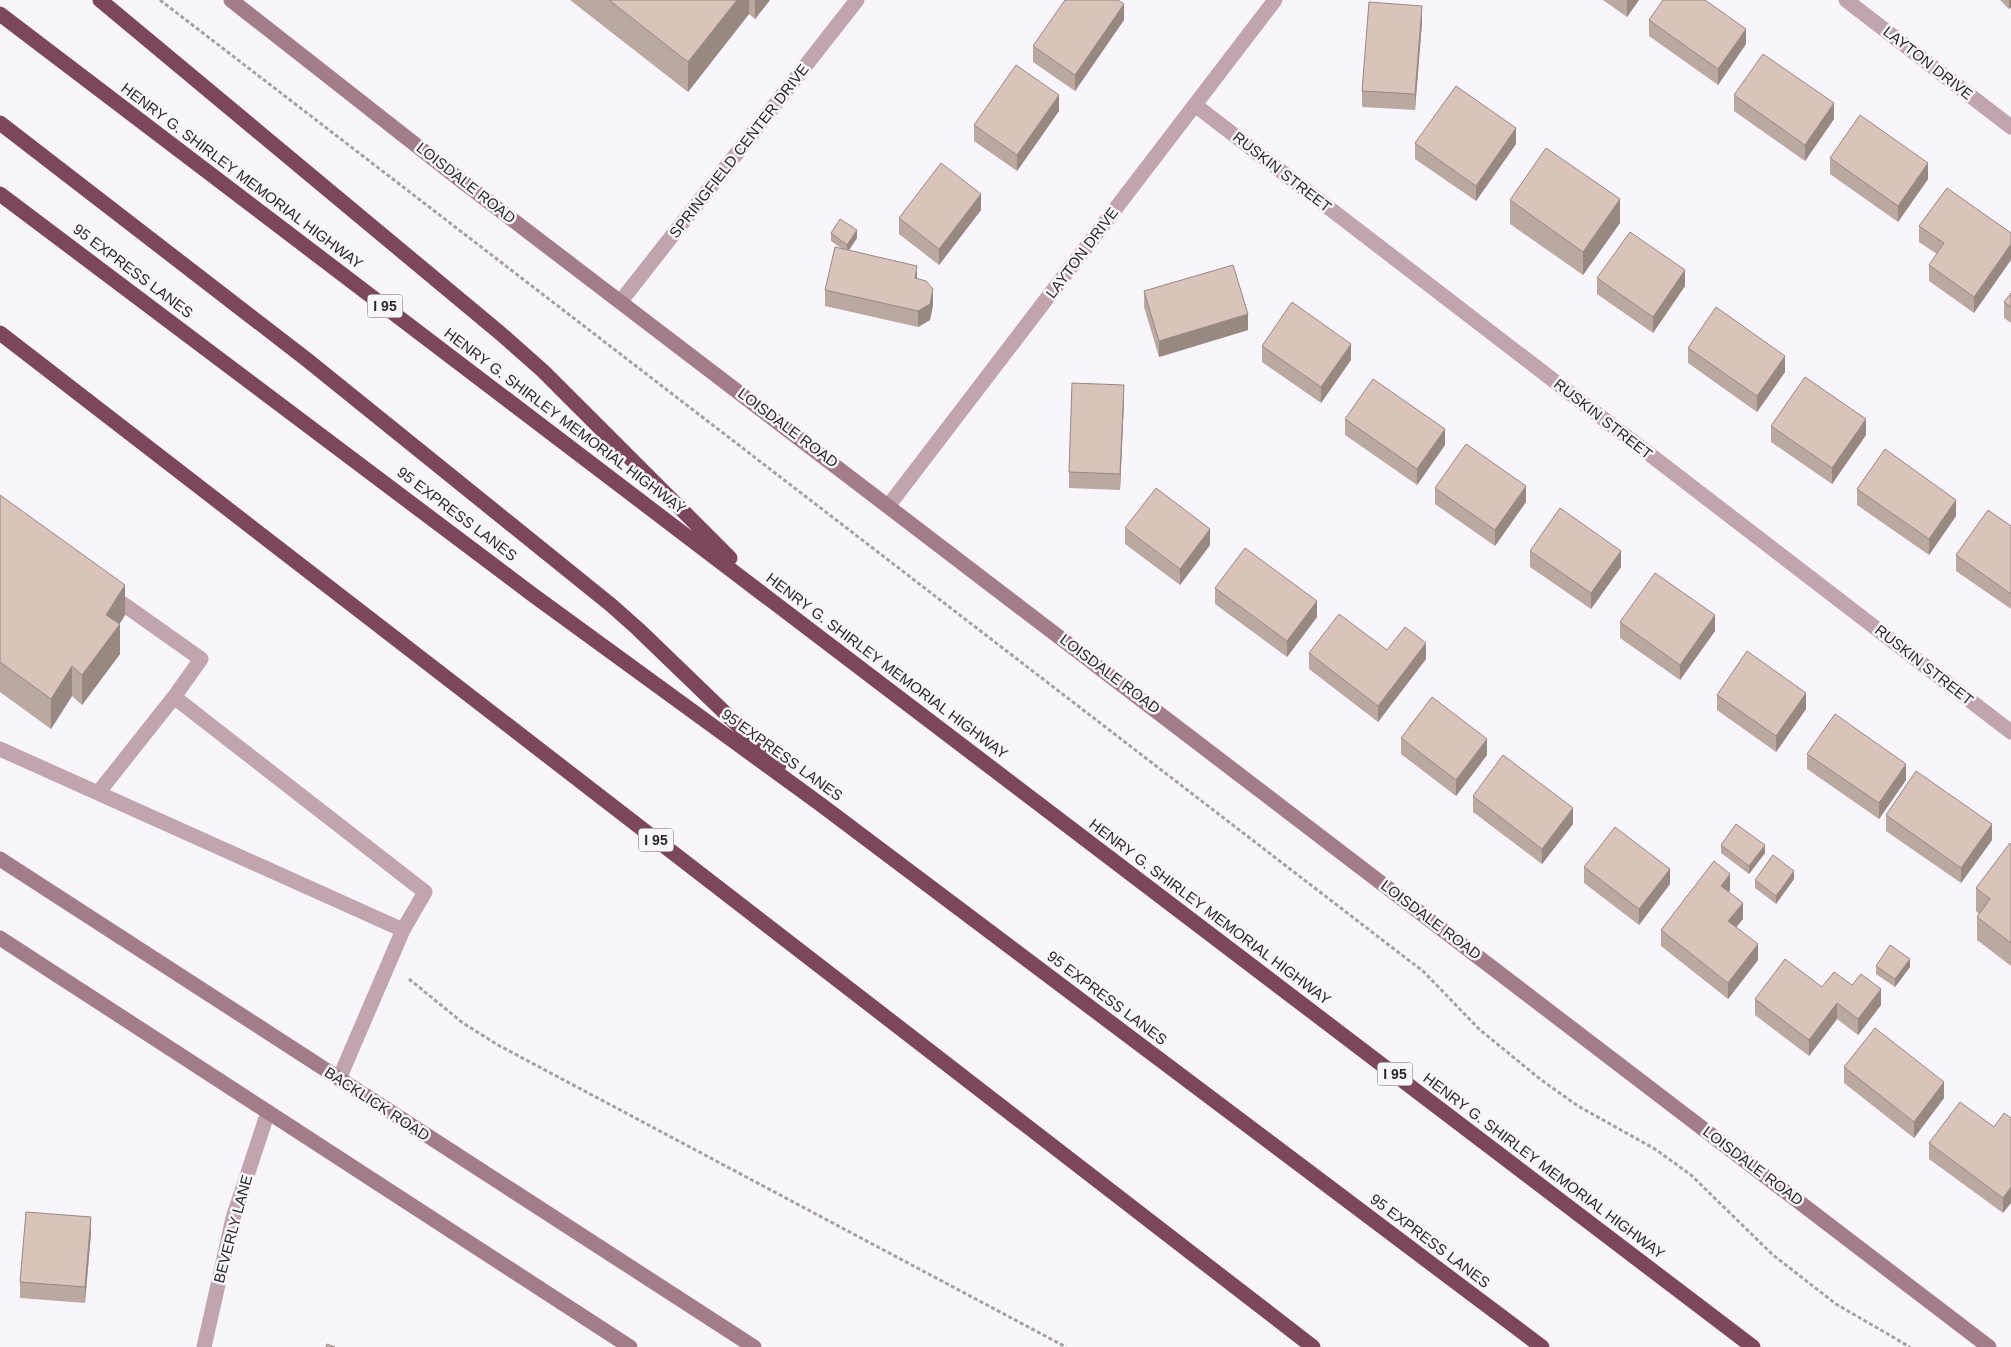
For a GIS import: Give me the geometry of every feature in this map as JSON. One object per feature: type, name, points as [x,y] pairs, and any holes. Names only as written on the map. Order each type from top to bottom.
[{"type":"highway","points":[[100,0],[500,333],[543,371],[770,598]]},
{"type":"highway","name":"HENRY G. SHIRLEY MEMORIAL HIGHWAY","points":[[0,14],[1753,1347]]},
{"type":"highway","points":[[0,123],[306,359],[611,605],[820,804]]},
{"type":"highway","name":"95 EXPRESS LANES","points":[[0,194],[533,594],[820,804],[1542,1347]]},
{"type":"highway","name":"I 95","points":[[0,333],[1313,1347]]},
{"type":"main road","name":"LOISDALE ROAD","points":[[231,0],[463,182],[889,505],[1989,1347]]},
{"type":"main road","name":"BACKLICK ROAD","points":[[0,860],[754,1347]]},
{"type":"main road","points":[[0,938],[630,1347]]},
{"type":"street","name":"SPRINGFIELD CENTER DRIVE","points":[[621,302],[856,0]]},
{"type":"street","name":"LAYTON DRIVE","points":[[889,505],[1275,0]]},
{"type":"street","name":"LAYTON DRIVE","points":[[1846,0],[2011,127]]},
{"type":"street","name":"RUSKIN STREET","points":[[1194,105],[2011,732]]},
{"type":"street","points":[[96,585],[201,659],[174,697],[98,793]]},
{"type":"street","points":[[174,697],[425,892],[403,930],[339,1079]]},
{"type":"street","points":[[0,749],[403,930]]},
{"type":"street","name":"BEVERLY LANE","points":[[204,1347],[233,1218],[268,1112]]},
{"type":"path","points":[[160,0],[1424,972],[1479,1029],[1540,1079],[1578,1106],[1655,1149],[1691,1175],[1773,1255],[1836,1304],[1910,1347]]},
{"type":"path","points":[[389,963],[463,1023],[498,1045],[1066,1347]]},
{"type":"building","points":[[609,0],[737,0],[688,62]]},
{"type":"building","points":[[1065,0],[1118,0],[1124,4],[1075,75],[1033,46]]},
{"type":"building","points":[[1663,0],[1705,0],[1746,29],[1718,69],[1649,20]]},
{"type":"building","points":[[1369,2],[1422,6],[1415,94],[1362,91]]},
{"type":"building","points":[[1763,54],[1834,103],[1805,145],[1734,95]]},
{"type":"building","points":[[1016,65],[1059,95],[1017,155],[974,125]]},
{"type":"building","points":[[1456,86],[1516,128],[1476,186],[1415,143]]},
{"type":"building","points":[[1860,115],[1928,163],[1898,206],[1830,158]]},
{"type":"building","points":[[1546,148],[1620,199],[1583,252],[1510,200]]},
{"type":"building","points":[[941,163],[981,194],[939,249],[899,218]]},
{"type":"building","points":[[1947,188],[2011,233],[2011,244],[1974,297],[1929,265],[1944,243],[1919,226]]},
{"type":"building","points":[[840,219],[857,230],[847,245],[831,233]]},
{"type":"building","points":[[1630,232],[1685,270],[1653,317],[1597,278]]},
{"type":"building","points":[[835,247],[917,266],[915,278],[926,281],[933,289],[930,304],[918,311],[825,290]]},
{"type":"building","points":[[1233,265],[1248,314],[1159,341],[1144,291]]},
{"type":"building","points":[[2011,293],[2011,307],[2004,302]]},
{"type":"building","points":[[1292,302],[1351,344],[1321,387],[1262,346]]},
{"type":"building","points":[[1716,307],[1785,356],[1757,396],[1688,348]]},
{"type":"building","points":[[1805,377],[1866,419],[1832,468],[1771,426]]},
{"type":"building","points":[[1373,379],[1445,429],[1417,469],[1345,419]]},
{"type":"building","points":[[1072,383],[1124,385],[1120,474],[1069,472]]},
{"type":"building","points":[[1466,444],[1526,486],[1495,530],[1435,488]]},
{"type":"building","points":[[1885,449],[1956,500],[1929,539],[1857,489]]},
{"type":"building","points":[[1156,488],[1210,529],[1180,569],[1125,528]]},
{"type":"building","points":[[0,495],[125,585],[106,615],[120,624],[82,675],[72,666],[51,699],[0,662]]},
{"type":"building","points":[[1560,508],[1621,551],[1591,593],[1530,551]]},
{"type":"building","points":[[1988,510],[2011,526],[2011,594],[1956,555]]},
{"type":"building","points":[[1245,548],[1317,601],[1287,641],[1215,588]]},
{"type":"building","points":[[1655,573],[1715,615],[1680,665],[1620,622]]},
{"type":"building","points":[[1339,614],[1387,650],[1405,627],[1426,643],[1378,706],[1309,653]]},
{"type":"building","points":[[1747,651],[1806,693],[1776,736],[1717,695]]},
{"type":"building","points":[[1432,697],[1487,739],[1456,780],[1401,738]]},
{"type":"building","points":[[1835,714],[1906,764],[1879,803],[1807,754]]},
{"type":"building","points":[[1503,755],[1573,808],[1542,849],[1473,796]]},
{"type":"building","points":[[1916,771],[1992,824],[1961,868],[1886,815]]},
{"type":"building","points":[[1736,824],[1765,845],[1749,866],[1721,845]]},
{"type":"building","points":[[1615,827],[1670,869],[1639,909],[1584,867]]},
{"type":"building","points":[[2010,843],[2011,943],[1977,917],[1990,899],[1976,888]]},
{"type":"building","points":[[1773,855],[1794,871],[1776,896],[1755,880]]},
{"type":"building","points":[[1714,861],[1730,874],[1721,886],[1743,903],[1728,921],[1758,944],[1728,983],[1661,930]]},
{"type":"building","points":[[1890,945],[1910,959],[1895,979],[1876,966]]},
{"type":"building","points":[[1785,959],[1822,987],[1834,972],[1852,985],[1861,974],[1881,989],[1858,1019],[1837,1003],[1809,1040],[1755,999]]},
{"type":"building","points":[[1875,1028],[1944,1082],[1914,1122],[1844,1067]]},
{"type":"building","points":[[1960,1102],[1994,1127],[2004,1113],[2011,1118],[2011,1187],[2003,1198],[1929,1143]]},
{"type":"building","points":[[26,1212],[91,1217],[85,1287],[20,1282]]}]
